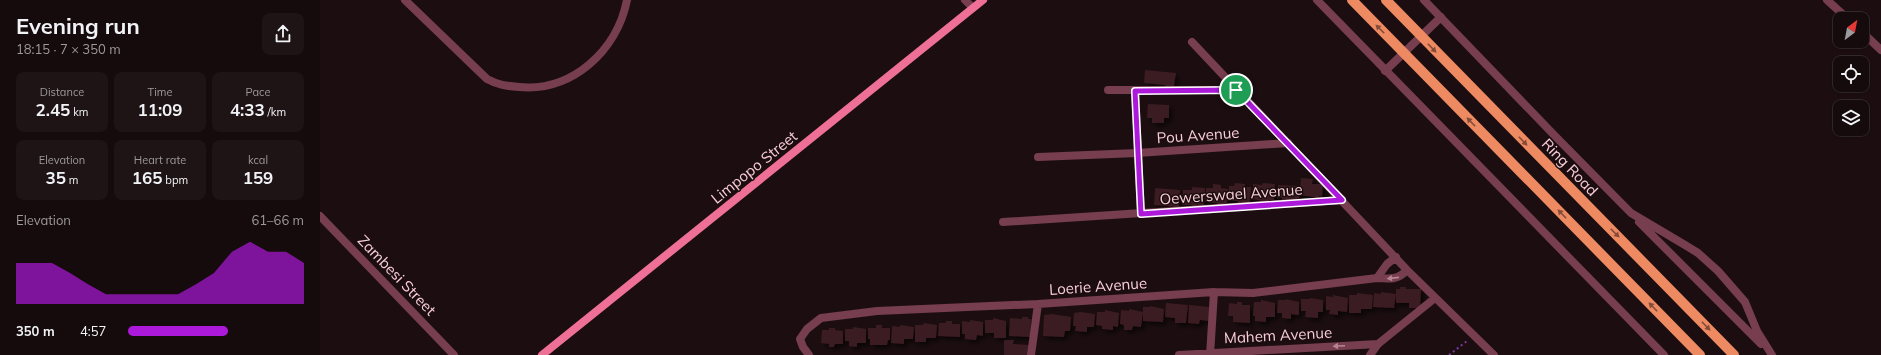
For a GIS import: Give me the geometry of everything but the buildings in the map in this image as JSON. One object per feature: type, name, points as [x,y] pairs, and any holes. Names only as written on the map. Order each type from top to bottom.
[{"type":"main road","points":[[1352,0],[1700,355]]},
{"type":"main road","name":"Ring Road","points":[[1386,0],[1734,355]]},
{"type":"street","points":[[405,0],[487,79],[506,87],[530,88],[560,82],[595,60],[605,50],[613,36],[628,0]]},
{"type":"street","points":[[965,0],[973,8]]},
{"type":"street","name":"Limpopo Street","points":[[542,355],[982,0]]},
{"type":"street","points":[[1317,0],[1664,355]]},
{"type":"street","name":"Ring Road","points":[[1424,0],[1441,16],[1556,138],[1770,353]]},
{"type":"street","points":[[1827,0],[1840,12]]},
{"type":"street","points":[[1385,70],[1441,16]]},
{"type":"street","points":[[1869,39],[1881,50]]},
{"type":"street","points":[[1192,42],[1435,298],[1494,355]]},
{"type":"street","points":[[1108,90],[1236,90]]},
{"type":"street","points":[[1135,91],[1141,214]]},
{"type":"street","name":"Pou Avenue","points":[[1038,157],[1137,153],[1288,143]]},
{"type":"street","name":"Oewerswael Avenue","points":[[1003,222],[1342,200]]},
{"type":"street","name":"Ring Road","points":[[1631,213],[1685,244],[1698,253],[1718,271],[1745,302],[1757,331],[1770,353]]},
{"type":"street","name":"Zambesi Street","points":[[320,216],[454,355]]},
{"type":"street","points":[[1377,278],[1387,264],[1396,257]]},
{"type":"street","name":"Loerie Avenue","points":[[809,355],[803,347],[800,339],[807,329],[820,318],[877,311],[1038,304],[1214,292],[1253,293],[1377,278],[1395,279],[1402,276],[1408,270]]},
{"type":"street","points":[[1210,354],[1214,292]]},
{"type":"street","points":[[1370,355],[1378,344],[1435,298]]},
{"type":"street","points":[[1031,355],[1038,304]]},
{"type":"street","name":"Mahem Avenue","points":[[1180,355],[1378,344]]},
{"type":"path","points":[[1449,355],[1474,335]]},
{"type":"route","points":[[1236,90],[1342,200],[1141,214],[1135,91],[1236,90]]}]
